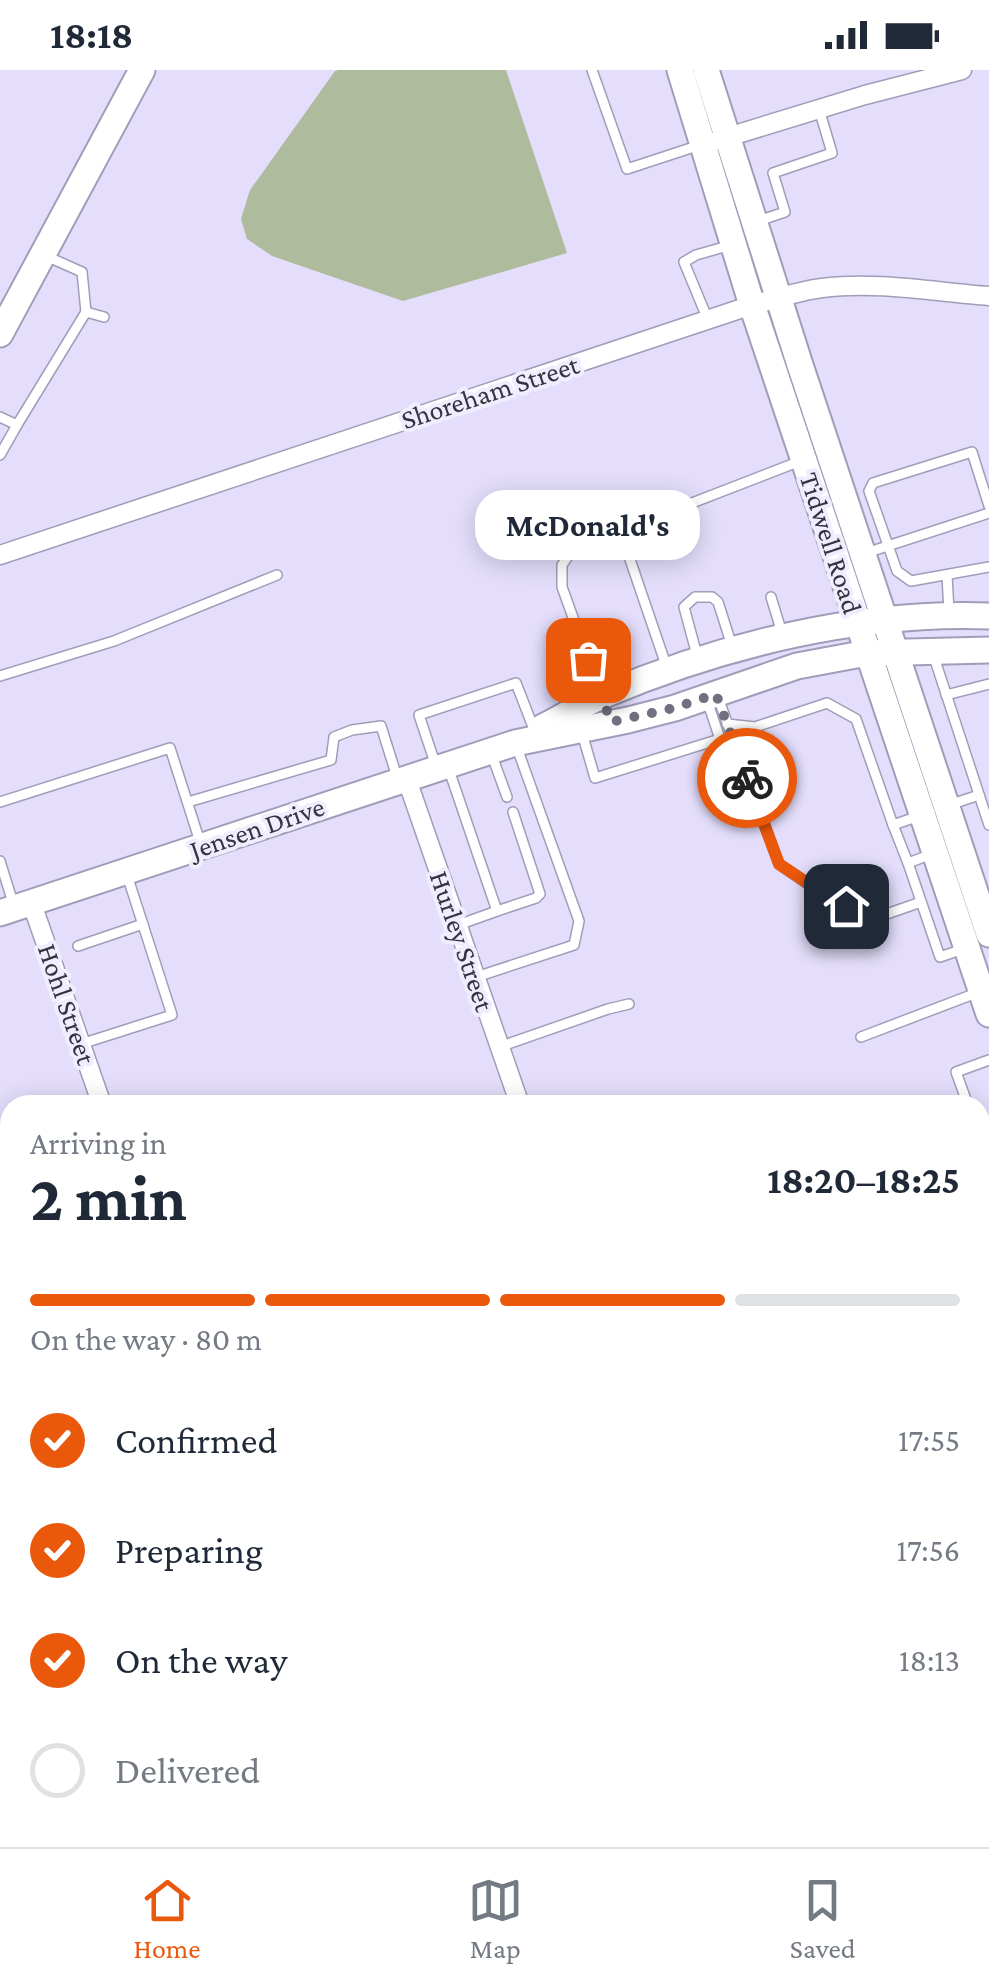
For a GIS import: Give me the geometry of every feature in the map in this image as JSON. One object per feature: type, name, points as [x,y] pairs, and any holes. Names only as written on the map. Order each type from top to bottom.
[{"type":"main road","points":[[0,334],[142,70]]},
{"type":"main road","name":"Tidwell Road","points":[[680,70],[754,222],[778,298],[860,506],[862,554],[894,652],[934,810],[935,853],[978,923]]},
{"type":"main road","name":"Tidwell Road","points":[[706,70],[734,244],[752,305],[867,653],[978,923],[985,1002]]},
{"type":"main road","name":"Jensen Drive","points":[[513,742],[601,696],[668,670],[783,637],[858,623],[950,615],[989,616]]},
{"type":"main road","name":"Jensen Drive","points":[[16,909],[513,742],[674,708],[797,666],[867,653],[989,650]]},
{"type":"street","points":[[715,141],[962,70]]},
{"type":"street","name":"Shoreham Street","points":[[0,555],[778,298],[842,286],[989,296]]},
{"type":"street","name":"Hurley Street","points":[[402,778],[516,1095]]},
{"type":"street","name":"Hohl Street","points":[[16,909],[81,1044],[99,1095]]},
{"type":"lane","points":[[592,70],[626,169],[715,141]]},
{"type":"lane","points":[[754,222],[785,212],[773,172],[832,154],[819,108]]},
{"type":"lane","points":[[708,320],[684,262],[734,244]]},
{"type":"lane","points":[[0,455],[86,312],[82,272],[43,254]]},
{"type":"lane","points":[[86,312],[104,317]]},
{"type":"lane","points":[[0,417],[16,425]]},
{"type":"lane","points":[[862,554],[888,544],[989,510],[984,475],[972,452],[874,483],[860,506],[888,544],[897,571],[911,582],[989,567]]},
{"type":"lane","points":[[611,722],[562,587],[562,565],[573,549],[804,460]]},
{"type":"lane","points":[[620,530],[668,670]]},
{"type":"lane","points":[[0,676],[114,641],[277,575]]},
{"type":"lane","points":[[948,575],[950,615]]},
{"type":"lane","points":[[699,662],[684,607],[695,597],[712,597],[718,602],[734,651]]},
{"type":"lane","points":[[771,597],[783,637]]},
{"type":"lane","points":[[932,651],[989,824]]},
{"type":"lane","points":[[497,911],[419,715],[516,683],[507,797]]},
{"type":"lane","points":[[946,695],[989,684]]},
{"type":"lane","points":[[711,695],[727,724],[779,864],[815,888],[834,888],[858,924],[921,902]]},
{"type":"lane","points":[[581,729],[594,778],[720,738],[711,695]]},
{"type":"lane","points":[[727,724],[755,727],[827,704],[856,719],[940,957],[978,923]]},
{"type":"lane","points":[[188,802],[332,760],[334,737],[380,726],[402,778]]},
{"type":"lane","points":[[474,978],[574,945],[579,922],[513,742]]},
{"type":"lane","points":[[0,802],[170,748],[202,848]]},
{"type":"lane","points":[[893,825],[979,795]]},
{"type":"lane","points":[[456,926],[540,894],[512,812]]},
{"type":"lane","points":[[908,863],[935,853]]},
{"type":"lane","points":[[0,861],[16,909]]},
{"type":"lane","points":[[81,1044],[172,1015],[126,872]]},
{"type":"lane","points":[[78,946],[143,924]]},
{"type":"lane","points":[[861,1038],[985,1002]]},
{"type":"lane","points":[[499,1047],[629,1004]]},
{"type":"lane","points":[[964,1095],[956,1072],[989,1060]]},
{"type":"green space","points":[[339,70],[506,70],[567,253],[403,301],[272,256],[247,239],[241,219],[250,190]]},
{"type":"way so far","points":[[588,660],[611,722],[716,694],[747,778]]},
{"type":"place","name":"McDonald's","points":[[588,660]]},
{"type":"route","points":[[747,778],[779,864],[815,888],[834,888],[846,906]]}]
